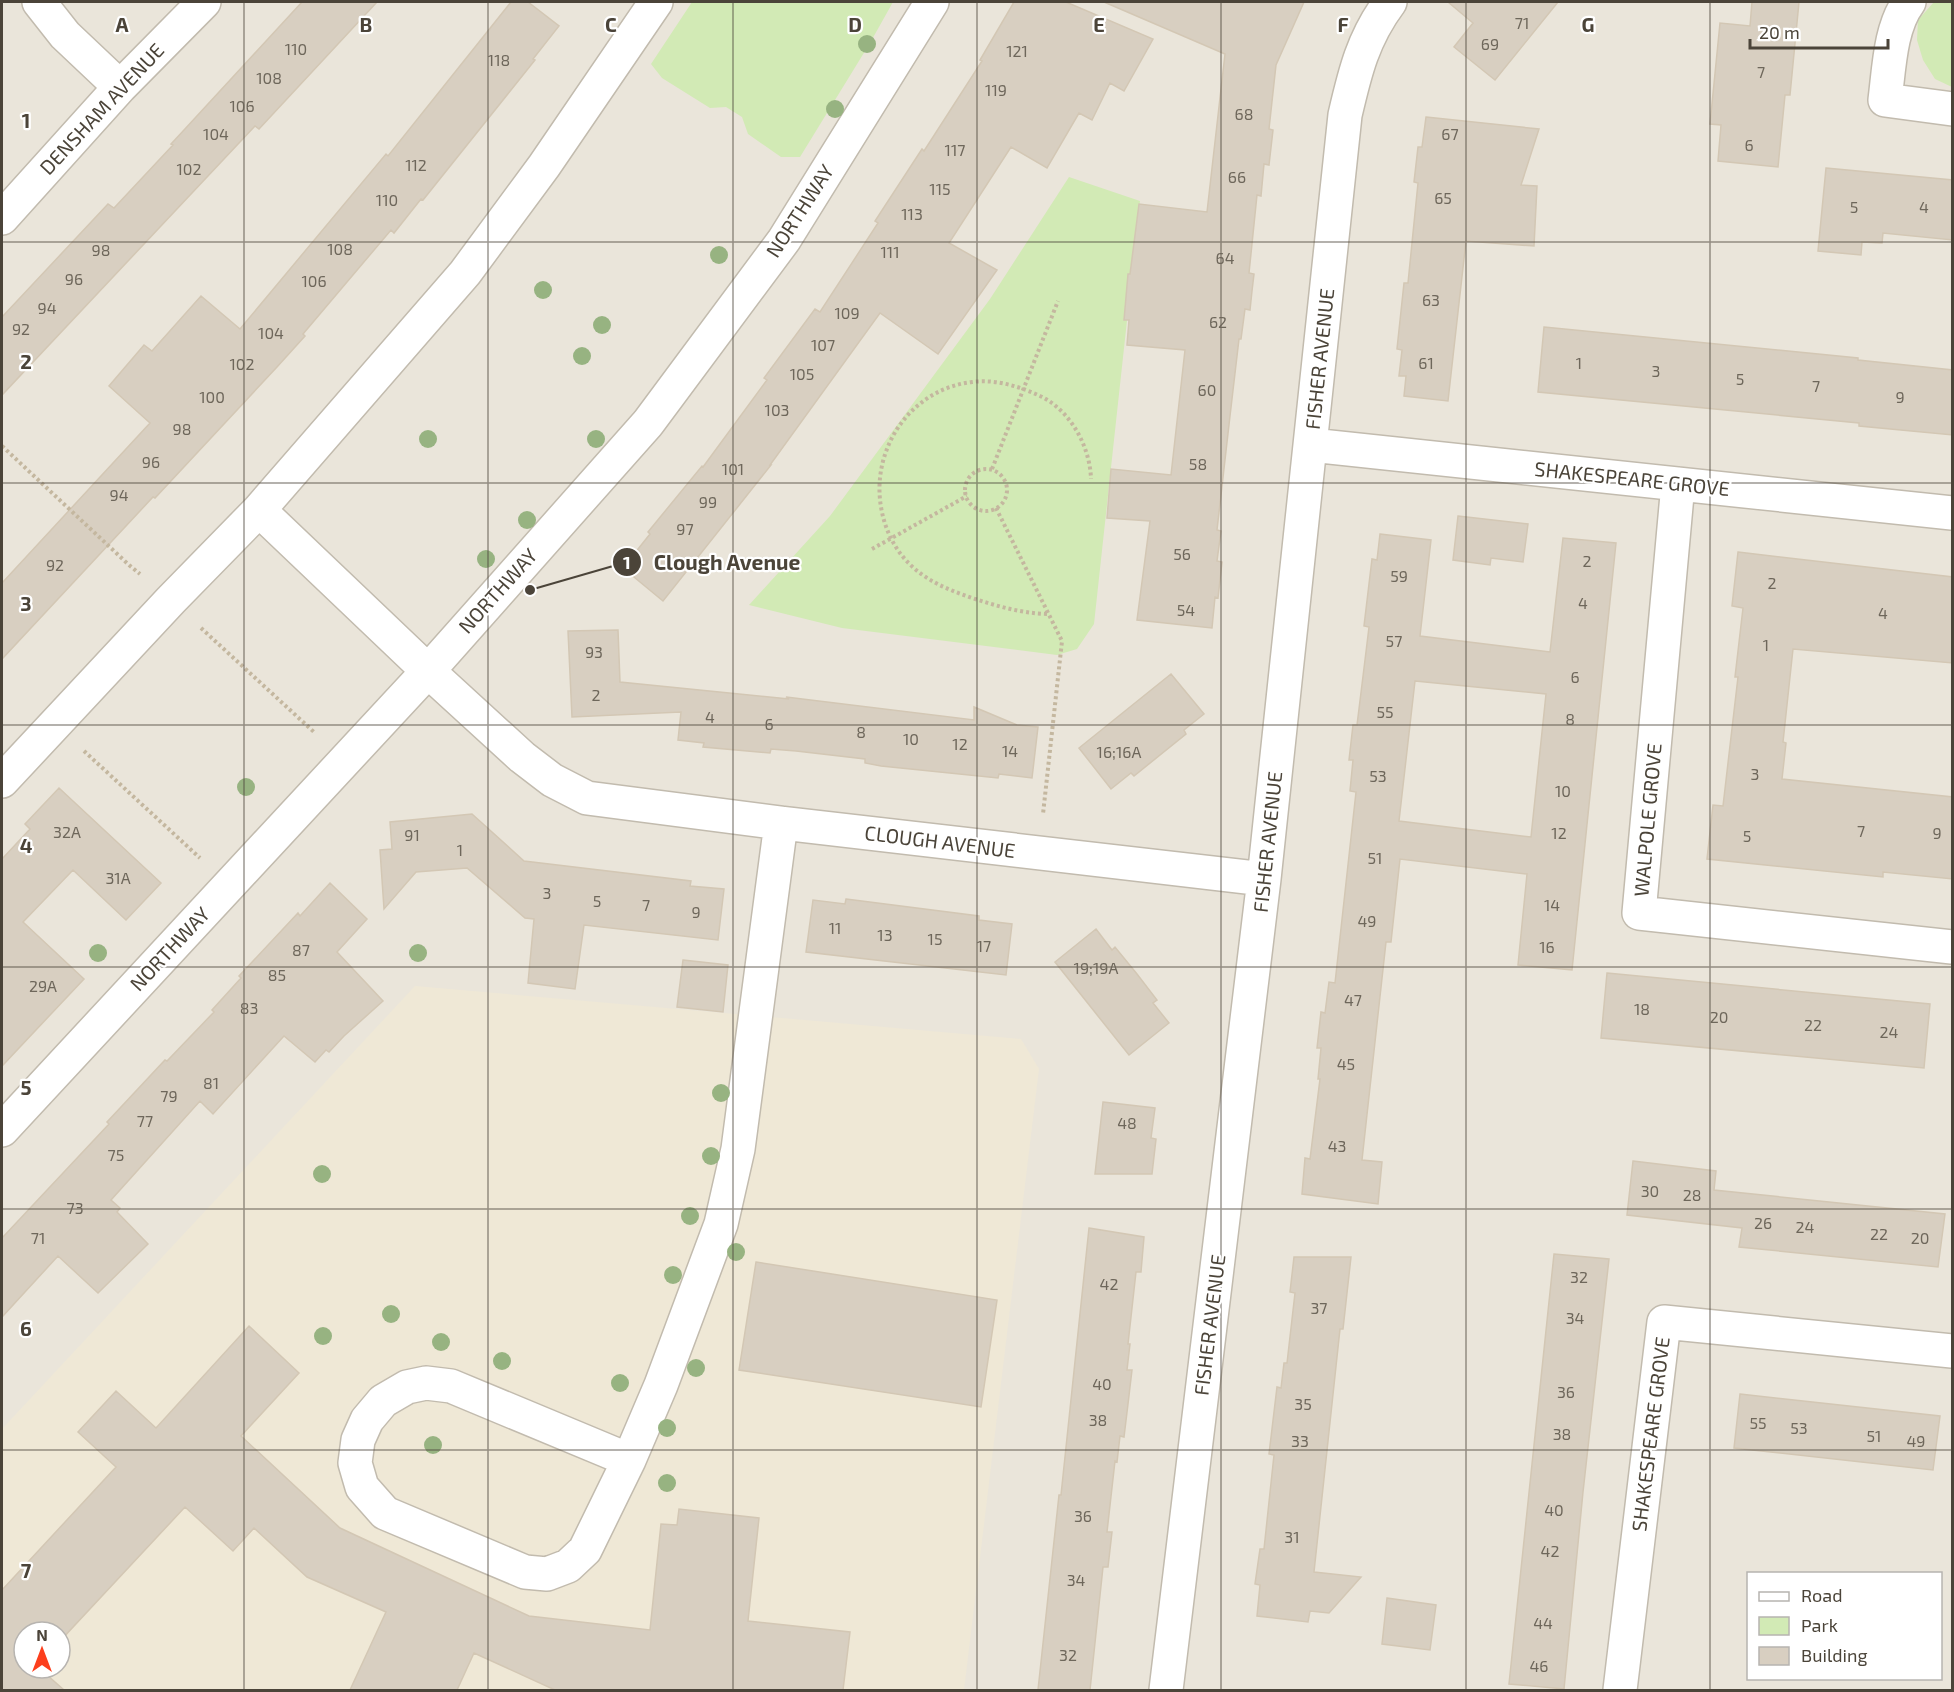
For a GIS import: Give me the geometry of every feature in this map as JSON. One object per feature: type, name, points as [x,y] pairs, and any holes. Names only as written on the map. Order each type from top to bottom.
[{"type":"street","points":[[39,2],[65,35],[120,87]]},
{"type":"street","name":"DENSHAM AVENUE","points":[[2,218],[120,87],[204,2]]},
{"type":"street","points":[[2,781],[171,600],[259,510],[465,273],[544,166],[656,2]]},
{"type":"street","name":"NORTHWAY","points":[[2,1130],[428,670],[654,414],[784,240],[932,2]]},
{"type":"street","name":"FISHER AVENUE","points":[[1166,1690],[1264,879],[1345,115],[1358,61],[1376,20],[1390,2]]},
{"type":"street","points":[[1909,2],[1905,7],[1892,44],[1885,100],[1953,109]]},
{"type":"street","name":"SHAKESPEARE GROVE","points":[[1311,446],[1953,513]]},
{"type":"street","name":"WALPOLE GROVE","points":[[1678,484],[1639,913],[1953,947]]},
{"type":"street","name":"CLOUGH AVENUE","points":[[259,510],[522,757],[552,780],[586,798],[1264,879]]},
{"type":"street","points":[[629,1460],[451,1386],[426,1383],[407,1387],[383,1401],[367,1420],[358,1440],[355,1463],[362,1487],[385,1513],[525,1572],[547,1574],[568,1566],[585,1550],[629,1460],[661,1385],[721,1224],[738,1149],[781,823]]},
{"type":"street","name":"SHAKESPEARE GROVE","points":[[1620,1690],[1664,1322],[1953,1351]]},
{"type":"path","points":[[992,469],[1058,301]]},
{"type":"path","points":[[1047,614],[1024,613],[998,607],[933,582],[916,571],[903,558],[890,539],[879,496],[879,471],[886,448],[896,430],[912,411],[930,396],[950,387],[972,382],[994,382],[1024,389],[1043,397],[1056,406],[1079,435],[1091,465],[1091,479]]},
{"type":"path","points":[[2,446],[144,577]]},
{"type":"path","points":[[992,469],[1002,476],[1007,488],[1005,499],[996,508],[990,510],[978,509],[969,502],[967,496],[966,483],[979,470],[992,469]]},
{"type":"path","points":[[872,549],[967,496]]},
{"type":"path","points":[[996,508],[1062,641],[1039,853]]},
{"type":"path","points":[[194,621],[321,739]]},
{"type":"path","points":[[55,724],[205,862]]},
{"type":"shaded area","points":[[2,2],[1952,2],[1952,1690],[2,1690]]},
{"type":"shaded area","points":[[415,986],[1021,1039],[1039,1069],[964,1690],[2,1690],[2,1429]]},
{"type":"green space","points":[[692,2],[893,2],[800,157],[781,157],[748,134],[742,117],[726,107],[710,108],[662,78],[651,64]]},
{"type":"green space","points":[[1934,2],[1952,2],[1952,87],[1935,79],[1923,60],[1917,40],[1918,20]]},
{"type":"green space","points":[[1069,177],[1140,201],[1094,624],[1077,649],[1057,655],[842,628],[749,605],[830,516],[990,299]]},
{"type":"building","points":[[302,2],[377,2],[259,129],[255,126],[2,395],[2,317],[108,204],[114,208]]},
{"type":"building","points":[[511,2],[528,2],[559,26],[533,59],[535,60],[423,200],[421,199],[394,233],[391,230],[303,334],[305,336],[2,659],[2,583],[150,423],[109,386],[144,345],[152,351],[201,296],[240,329],[386,154],[388,156]]},
{"type":"building","points":[[1014,2],[1066,2],[1153,39],[1124,91],[1110,83],[1092,120],[1079,113],[1047,168],[1011,147],[949,243],[997,270],[938,354],[880,313],[771,465],[663,601],[623,568],[650,534],[648,532],[703,467],[767,380],[764,378],[815,309],[820,312],[878,223],[875,221],[922,149],[924,151],[982,61],[980,60]]},
{"type":"building","points":[[1104,2],[1304,2],[1276,65],[1269,129],[1273,130],[1269,165],[1264,164],[1261,196],[1257,195],[1249,273],[1254,274],[1250,310],[1245,309],[1241,339],[1239,339],[1217,530],[1221,531],[1217,561],[1222,562],[1212,628],[1137,620],[1150,521],[1107,518],[1111,469],[1171,475],[1185,350],[1127,345],[1129,320],[1124,320],[1128,274],[1130,274],[1139,204],[1207,212],[1225,54]]},
{"type":"building","points":[[1448,2],[1558,2],[1495,80],[1454,47],[1473,23]]},
{"type":"building","points":[[1752,2],[1799,2],[1790,95],[1785,95],[1778,167],[1718,161],[1721,125],[1710,124],[1720,23],[1750,26]]},
{"type":"building","points":[[1426,117],[1539,129],[1521,185],[1537,186],[1534,246],[1466,241],[1448,401],[1404,396],[1406,376],[1399,376],[1402,350],[1397,349],[1404,283],[1408,283],[1418,183],[1414,182],[1418,147],[1422,147]]},
{"type":"building","points":[[1826,168],[1953,180],[1953,240],[1883,233],[1882,243],[1862,242],[1861,255],[1818,251]]},
{"type":"building","points":[[1544,327],[1858,358],[1858,360],[1953,370],[1953,435],[1859,426],[1859,423],[1538,392]]},
{"type":"building","points":[[1458,516],[1528,524],[1523,562],[1491,558],[1490,565],[1453,560]]},
{"type":"building","points":[[1380,534],[1431,540],[1420,636],[1550,652],[1563,538],[1616,543],[1572,970],[1518,965],[1527,874],[1400,859],[1391,942],[1386,942],[1362,1160],[1382,1162],[1378,1204],[1302,1194],[1305,1158],[1310,1159],[1320,1079],[1318,1079],[1321,1048],[1317,1048],[1321,1012],[1325,1013],[1329,982],[1335,983],[1356,792],[1350,791],[1353,760],[1349,760],[1353,725],[1357,725],[1369,627],[1364,626],[1372,559],[1377,560]],"holes":[[[1415,681],[1546,694],[1531,837],[1399,821]]]},
{"type":"building","points":[[1738,552],[1953,577],[1953,663],[1793,649],[1783,742],[1786,743],[1782,779],[1953,797],[1953,879],[1883,872],[1883,877],[1707,859],[1713,805],[1723,806],[1738,677],[1735,677],[1743,608],[1732,606]]},
{"type":"building","points":[[618,630],[620,682],[789,699],[786,697],[974,720],[974,707],[1017,725],[1038,727],[1032,778],[999,774],[998,778],[881,766],[865,763],[865,759],[796,751],[771,749],[770,753],[703,747],[704,743],[678,740],[681,712],[572,717],[568,631]]},
{"type":"building","points":[[1171,674],[1204,714],[1184,730],[1186,734],[1134,776],[1131,773],[1111,789],[1079,748]]},
{"type":"building","points":[[59,788],[161,883],[126,920],[73,870],[23,922],[84,979],[2,1066],[2,859],[30,829],[25,824]]},
{"type":"building","points":[[472,814],[524,861],[691,881],[690,886],[724,889],[718,940],[584,925],[575,989],[528,983],[534,919],[525,918],[467,868],[416,872],[384,909],[380,850],[392,849],[390,822]]},
{"type":"building","points":[[330,883],[367,919],[337,952],[383,1001],[329,1052],[326,1050],[315,1062],[284,1036],[213,1114],[200,1101],[111,1200],[120,1208],[117,1212],[148,1244],[98,1293],[58,1256],[2,1317],[2,1238],[109,1124],[107,1122],[165,1060],[167,1061],[214,1012],[212,1010],[241,978],[239,976],[298,913],[300,916]]},
{"type":"building","points":[[846,899],[979,916],[979,920],[1012,924],[1006,975],[806,952],[813,900],[845,904]]},
{"type":"building","points":[[1096,929],[1112,950],[1115,947],[1137,974],[1157,1000],[1153,1003],[1169,1023],[1129,1055],[1055,962]]},
{"type":"building","points":[[683,960],[728,965],[723,1012],[677,1007]]},
{"type":"building","points":[[1607,973],[1930,1004],[1924,1068],[1601,1038]]},
{"type":"building","points":[[1103,1102],[1155,1108],[1151,1138],[1156,1139],[1152,1174],[1095,1174]]},
{"type":"building","points":[[1633,1161],[1716,1171],[1714,1190],[1945,1214],[1938,1267],[1739,1247],[1742,1228],[1627,1215]]},
{"type":"building","points":[[1089,1228],[1144,1237],[1141,1272],[1136,1272],[1128,1344],[1130,1344],[1127,1370],[1132,1370],[1124,1437],[1120,1436],[1117,1462],[1115,1461],[1107,1532],[1112,1532],[1108,1567],[1103,1567],[1090,1690],[1038,1690],[1059,1495],[1061,1495]]},
{"type":"building","points":[[1554,1254],[1609,1259],[1564,1689],[1509,1684]]},
{"type":"building","points":[[1294,1257],[1351,1257],[1343,1329],[1340,1329],[1314,1572],[1361,1577],[1329,1613],[1310,1611],[1308,1622],[1257,1616],[1260,1585],[1255,1584],[1260,1549],[1264,1549],[1274,1455],[1269,1454],[1277,1387],[1281,1388],[1284,1363],[1287,1363],[1295,1293],[1290,1292]]},
{"type":"building","points":[[756,1262],[997,1300],[981,1407],[739,1370]]},
{"type":"building","points":[[249,1326],[299,1373],[241,1436],[340,1528],[529,1616],[650,1630],[661,1524],[677,1525],[679,1509],[759,1518],[748,1621],[850,1632],[843,1690],[555,1690],[474,1653],[457,1690],[350,1690],[386,1612],[307,1577],[254,1528],[233,1551],[185,1507],[72,1628],[72,1620],[12,1620],[12,1680],[53,1680],[64,1690],[2,1690],[2,1590],[116,1467],[78,1432],[116,1391],[156,1428]]},
{"type":"building","points":[[1740,1394],[1940,1416],[1933,1470],[1734,1448]]},
{"type":"building","points":[[1387,1598],[1436,1605],[1430,1650],[1382,1644]]},
{"type":"place","name":"Clough Avenue","points":[[530,590]]}]
